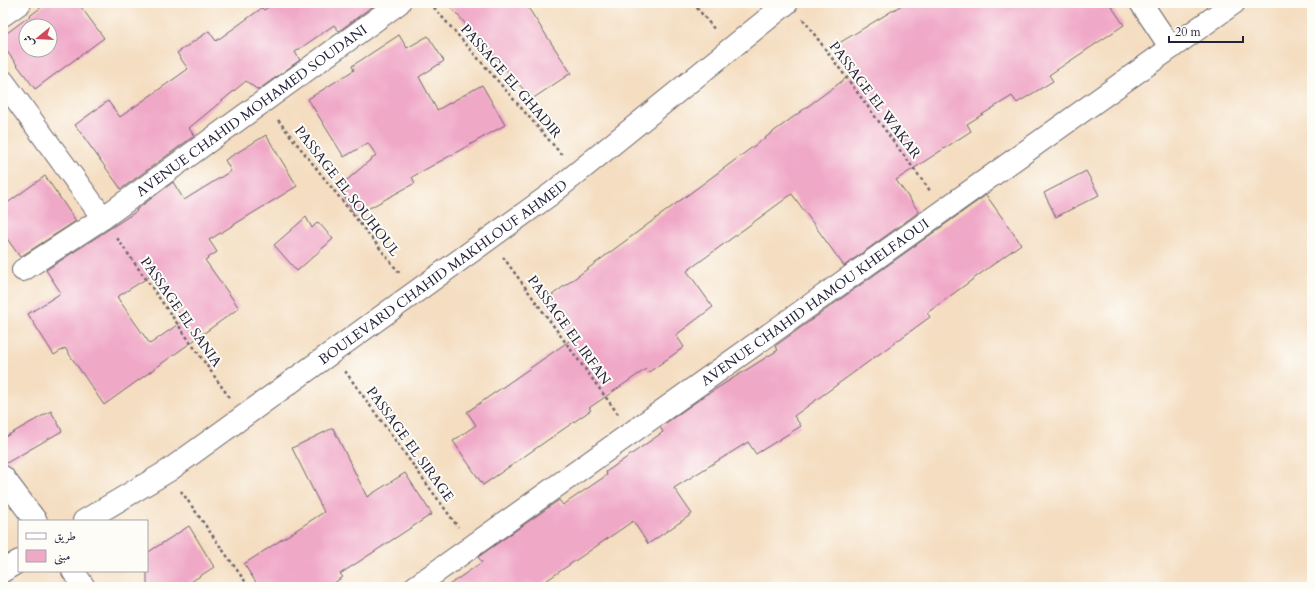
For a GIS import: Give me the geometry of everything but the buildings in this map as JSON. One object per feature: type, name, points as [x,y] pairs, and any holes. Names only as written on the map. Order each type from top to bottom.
[{"type":"street","points":[[3,15],[20,3]]},
{"type":"street","name":"AVENUE CHAHID MOHAMED SOUDANI","points":[[23,270],[103,218],[399,3]]},
{"type":"street","points":[[1141,3],[1171,48]]},
{"type":"street","name":"AVENUE CHAHID HAMOU KHELFAOUI","points":[[415,587],[1234,3]]},
{"type":"street","name":"BOULEVARD CHAHID MAKHLOUF AHMED","points":[[86,520],[168,471],[332,353],[552,194],[730,49],[794,9]]},
{"type":"street","points":[[3,80],[103,218]]},
{"type":"street","points":[[3,477],[35,520]]},
{"type":"street","points":[[3,571],[18,562]]},
{"type":"street","points":[[74,572],[84,587]]},
{"type":"path","name":"PASSAGE EL GHADIR","points":[[430,3],[578,172]]},
{"type":"path","points":[[693,3],[730,49]]},
{"type":"path","name":"PASSAGE EL WAKAR","points":[[794,9],[944,210]]},
{"type":"path","name":"PASSAGE EL SOUHOUL","points":[[263,101],[415,293]]},
{"type":"path","name":"PASSAGE EL SANIA","points":[[103,218],[243,417]]},
{"type":"path","name":"PASSAGE EL IRFAN","points":[[489,239],[632,432]]},
{"type":"path","name":"PASSAGE EL SIRAGE","points":[[332,353],[472,546]]},
{"type":"path","points":[[168,471],[249,587]]}]
